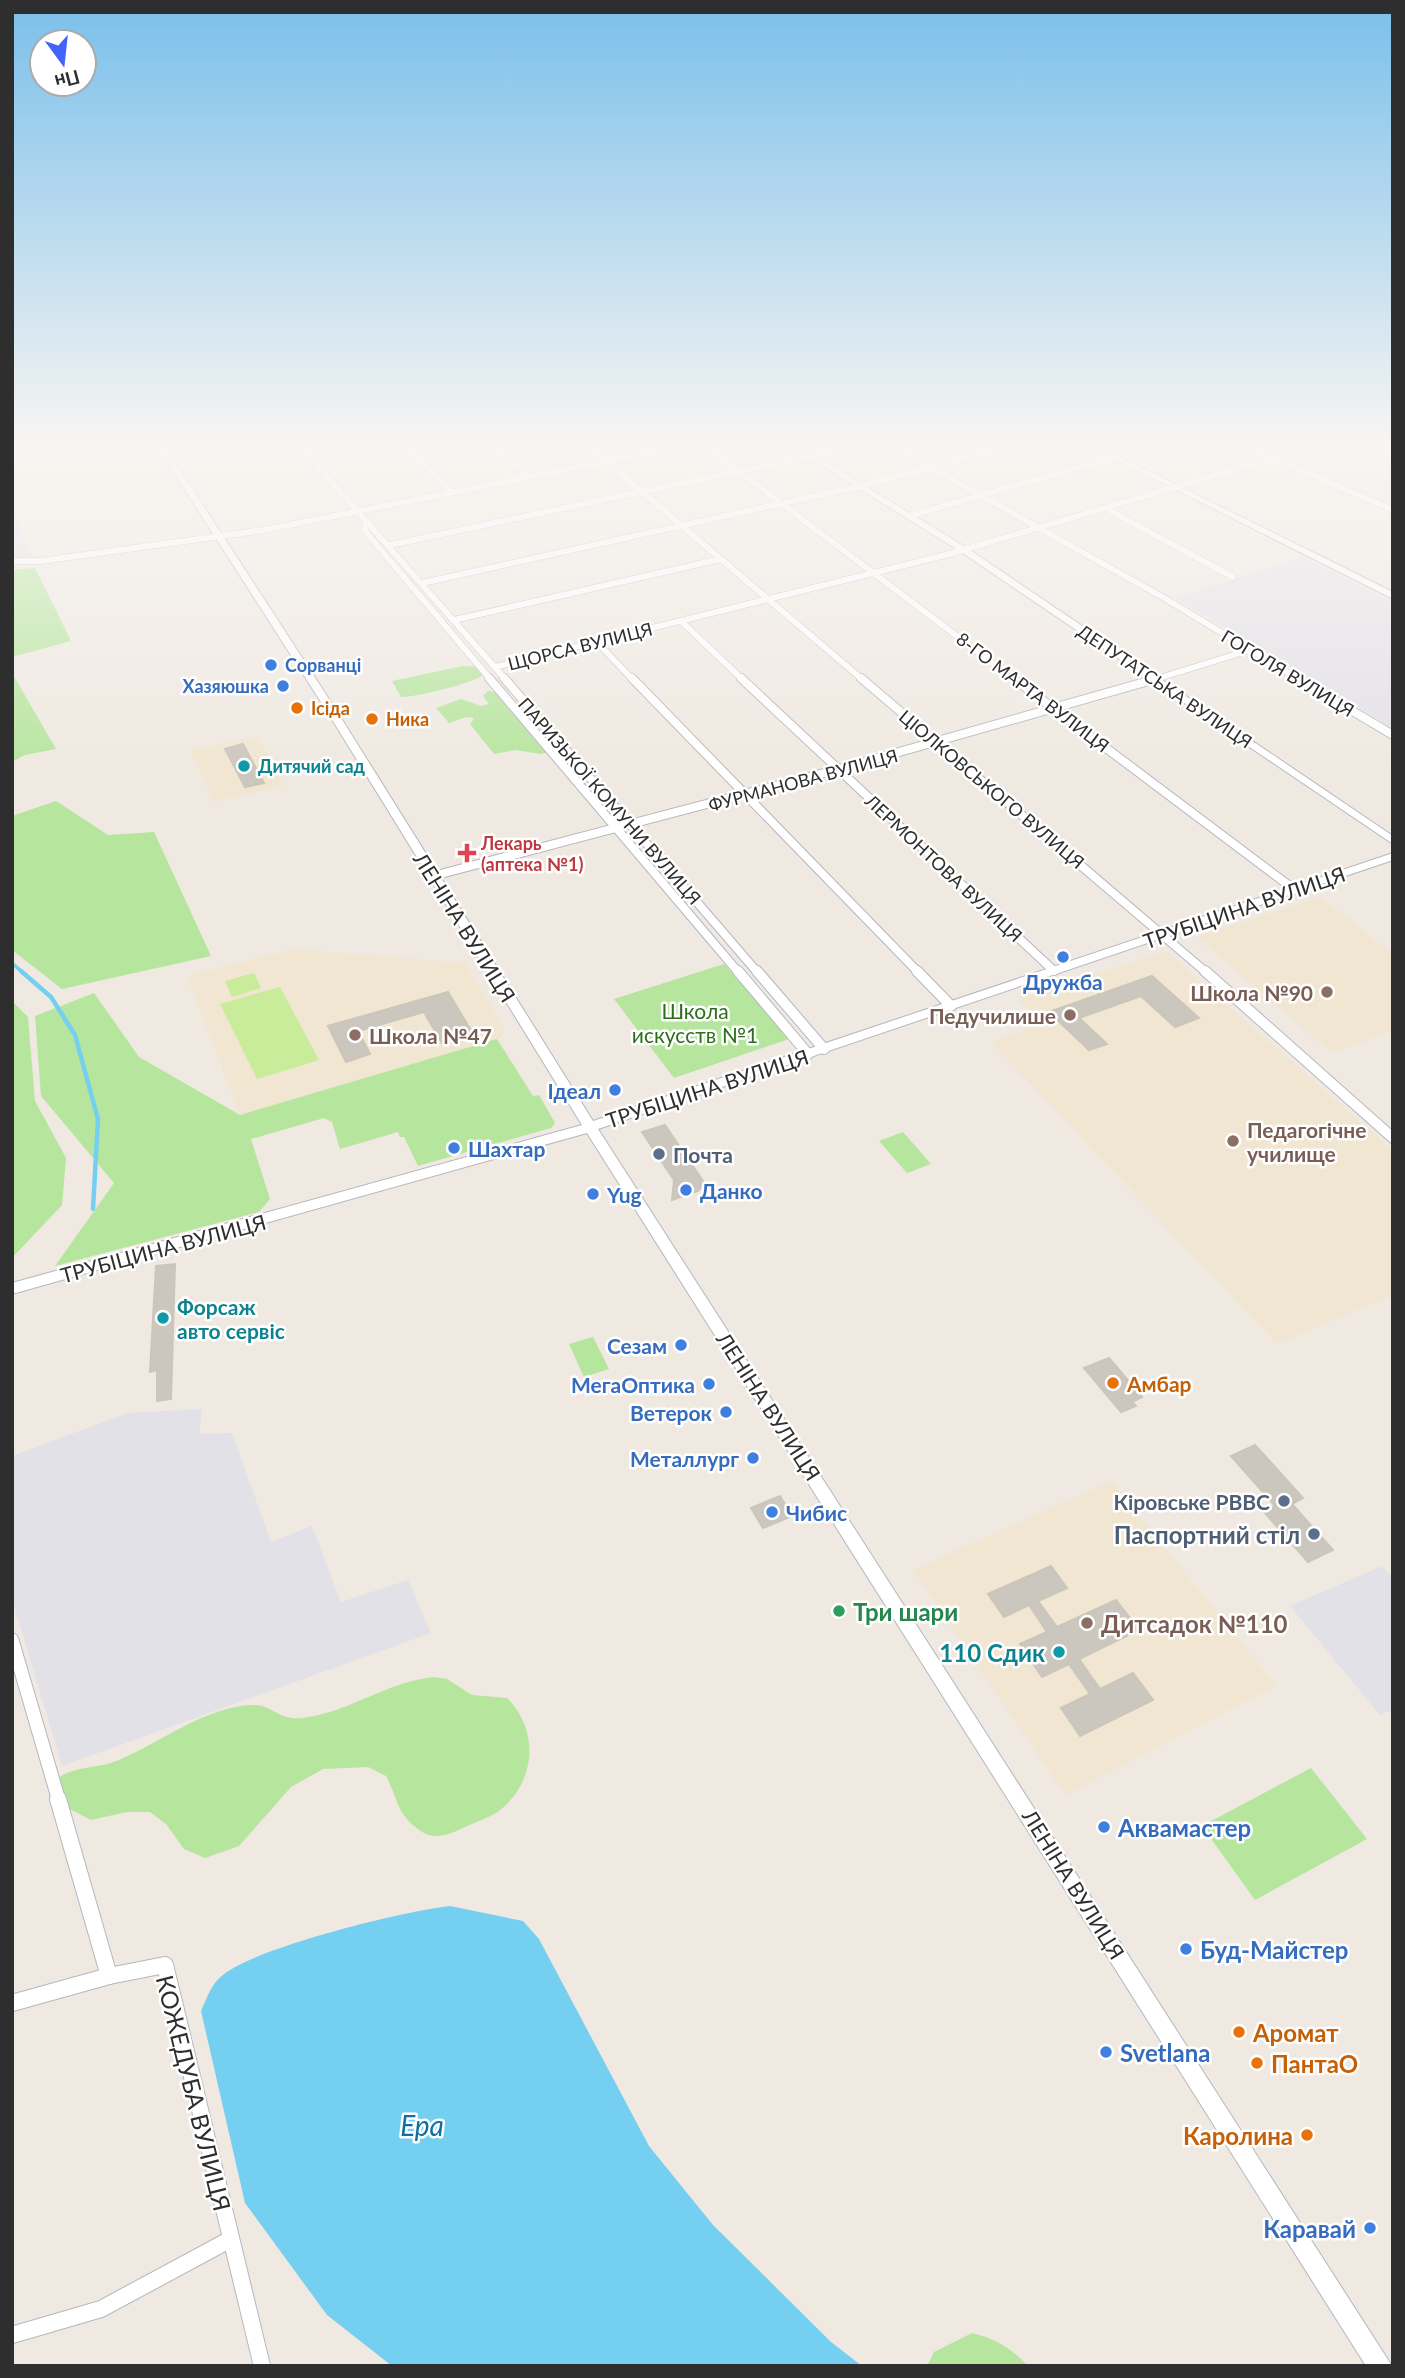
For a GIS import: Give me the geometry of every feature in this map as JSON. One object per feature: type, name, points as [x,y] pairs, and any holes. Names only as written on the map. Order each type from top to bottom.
[{"type":"street","points":[[12,561],[41,561],[80,556]]},
{"type":"street","name":"ЛЕНІНА ВУЛИЦЯ","points":[[231,556],[333,713],[590,1127],[1380,2366]]},
{"type":"street","name":"ПАРИЗЬКОЇ КОМУНИ ВУЛИЦЯ","points":[[386,556],[808,1054]]},
{"type":"street","name":"ПАРИЗЬКОЇ КОМУНИ ВУЛИЦЯ","points":[[399,556],[824,1049]]},
{"type":"street","points":[[422,583],[545,556]]},
{"type":"street","name":"ЦІОЛКОВСЬКОГО ВУЛИЦЯ","points":[[718,556],[1163,934],[1393,1138]]},
{"type":"street","name":"8-ГО МАРТА ВУЛИЦЯ","points":[[853,556],[1295,890]]},
{"type":"street","name":"ЩОРСА ВУЛИЦЯ","points":[[495,667],[941,556]]},
{"type":"street","name":"ДЕПУТАТСЬКА ВУЛИЦЯ","points":[[973,556],[1393,841]]},
{"type":"street","name":"ГОГОЛЯ ВУЛИЦЯ","points":[[1089,556],[1393,735]]},
{"type":"street","points":[[1194,556],[1233,577]]},
{"type":"street","points":[[1313,556],[1393,596]]},
{"type":"street","points":[[454,620],[721,558]]},
{"type":"street","name":"ЛЕРМОНТОВА ВУЛИЦЯ","points":[[681,621],[1054,971]]},
{"type":"street","points":[[597,642],[951,1006]]},
{"type":"street","name":"ФУРМАНОВА ВУЛИЦЯ","points":[[433,876],[632,827],[938,743],[1250,650]]},
{"type":"street","name":"ТРУБІЦИНА ВУЛИЦЯ","points":[[12,1289],[590,1127],[1393,856]]},
{"type":"street","points":[[12,1640],[16,1665],[109,1976],[12,2003]]},
{"type":"street","name":"КОЖЕДУБА ВУЛИЦЯ","points":[[109,1976],[165,1965],[262,2366]]},
{"type":"street","points":[[12,2335],[101,2309],[231,2239]]},
{"type":"shaded area","points":[[1303,557],[1393,603],[1393,728],[1175,598]]},
{"type":"shaded area","points":[[258,736],[284,786],[214,802],[190,750]]},
{"type":"shaded area","name":"Школа №90","points":[[1320,897],[1393,954],[1393,1031],[1332,1053],[1197,937]]},
{"type":"shaded area","name":"Школа №47","points":[[294,949],[465,963],[505,1031],[497,1040],[240,1115],[187,976]]},
{"type":"shaded area","name":"Педагогічне училище","points":[[1166,951],[1393,1151],[1393,1295],[1277,1344],[991,1042],[1043,1024],[1018,999]]},
{"type":"shaded area","points":[[202,1409],[199,1434],[232,1433],[271,1542],[312,1526],[341,1602],[408,1580],[431,1633],[62,1766],[12,1599],[12,1456],[128,1413]]},
{"type":"shaded area","name":"Дитсадок №110","points":[[1111,1481],[1276,1686],[1065,1795],[913,1570]]},
{"type":"shaded area","points":[[1382,1566],[1393,1578],[1393,1710],[1380,1715],[1290,1606]]},
{"type":"green space","points":[[35,568],[71,641],[12,657],[12,570]]},
{"type":"green space","points":[[463,666],[478,667],[484,674],[445,689],[401,697],[392,681]]},
{"type":"green space","points":[[12,673],[56,749],[25,755],[12,762]]},
{"type":"green space","points":[[488,691],[495,692],[548,752],[541,754],[515,750],[494,754],[470,724],[474,718],[466,717],[449,723],[436,708],[461,699],[481,706],[489,704],[483,696]]},
{"type":"green space","points":[[56,801],[108,835],[154,832],[211,956],[62,989],[12,950],[12,816]]},
{"type":"green space","name":"Школа искусств №1","points":[[724,964],[789,1039],[674,1078],[614,999]]},
{"type":"green space","points":[[254,973],[261,988],[232,997],[225,981]]},
{"type":"green space","points":[[280,987],[319,1060],[257,1079],[220,1004]]},
{"type":"green space","points":[[94,993],[139,1057],[240,1115],[497,1039],[533,1096],[539,1095],[555,1123],[551,1128],[418,1166],[404,1137],[400,1137],[398,1132],[340,1149],[332,1122],[324,1118],[251,1139],[270,1199],[259,1212],[55,1266],[114,1183],[41,1096],[35,1016]]},
{"type":"green space","points":[[12,1001],[28,1017],[35,1101],[66,1158],[62,1205],[12,1258]]},
{"type":"green space","points":[[903,1132],[931,1164],[907,1173],[879,1141]]},
{"type":"green space","points":[[593,1337],[609,1369],[584,1377],[569,1344]]},
{"type":"green space","points":[[435,1677],[447,1679],[472,1695],[507,1698],[518,1711],[529,1741],[526,1771],[511,1799],[499,1811],[450,1833],[429,1835],[415,1826],[399,1807],[386,1776],[368,1767],[323,1769],[291,1787],[239,1846],[205,1858],[184,1849],[166,1824],[150,1812],[127,1812],[91,1820],[64,1806],[58,1778],[73,1771],[119,1760],[184,1726],[218,1712],[259,1705],[281,1715],[303,1718],[337,1710],[401,1684]]},
{"type":"green space","points":[[1311,1768],[1367,1839],[1255,1900],[1202,1826]]},
{"type":"green space","points":[[972,2333],[1003,2345],[1028,2366],[927,2366],[934,2352]]},
{"type":"water","name":"Ера","points":[[450,1906],[523,1921],[539,1939],[649,2146],[713,2225],[831,2342],[862,2366],[392,2366],[327,2315],[245,2203],[201,2011],[215,1983],[223,1975],[266,1953],[367,1923]]},
{"type":"building","name":"Дитячий сад","points":[[243,744],[264,783],[245,787],[225,749]]},
{"type":"building","name":"Педучилише","points":[[1152,976],[1199,1018],[1175,1027],[1141,996],[1079,1018],[1107,1044],[1089,1050],[1049,1012]]},
{"type":"building","points":[[448,992],[473,1034],[442,1043],[424,1012],[358,1031],[370,1054],[346,1062],[328,1026]]},
{"type":"building","points":[[665,1125],[705,1184],[698,1191],[672,1200],[674,1180],[642,1132]]},
{"type":"building","name":"Форсаж авто сервіс","points":[[175,1264],[171,1399],[157,1401],[157,1370],[150,1372],[156,1266]]},
{"type":"building","name":"Амбар","points":[[1109,1358],[1142,1397],[1132,1402],[1136,1406],[1121,1412],[1084,1368]]},
{"type":"building","name":"Кіровське РВВС","points":[[1255,1445],[1303,1498],[1292,1504],[1333,1550],[1308,1562],[1264,1512],[1275,1506],[1231,1456]]},
{"type":"building","name":"Чибис","points":[[780,1496],[792,1516],[763,1528],[751,1508]]},
{"type":"building","name":"110 Сдик","points":[[1051,1566],[1067,1588],[1038,1601],[1057,1627],[1116,1600],[1139,1630],[1079,1659],[1100,1689],[1133,1673],[1153,1700],[1080,1736],[1061,1708],[1090,1694],[1069,1664],[1042,1677],[1020,1644],[1047,1632],[1029,1605],[1004,1617],[988,1594]]},
{"type":"waterway","points":[[12,963],[23,973]]},
{"type":"waterway","points":[[21,971],[51,997],[75,1035],[98,1119],[93,1209]]},
{"type":"place","name":"Сорванці","points":[[271,665]]},
{"type":"place","name":"Хазяюшка","points":[[283,686]]},
{"type":"place","name":"Ісіда","points":[[297,708]]},
{"type":"place","name":"Ника","points":[[372,719]]},
{"type":"place","name":"Дитячий сад","points":[[244,766]]},
{"type":"place","name":"Лекарь (аптека №1)","points":[[467,853]]},
{"type":"place","name":"Дружба","points":[[1063,957]]},
{"type":"place","name":"Школа №90","points":[[1327,992]]},
{"type":"place","name":"Педучилише","points":[[1070,1015]]},
{"type":"place","name":"Школа №47","points":[[355,1035]]},
{"type":"place","name":"Ідеал","points":[[615,1090]]},
{"type":"place","name":"Педагогічне училище","points":[[1233,1141]]},
{"type":"place","name":"Шахтар","points":[[454,1148]]},
{"type":"place","name":"Почта","points":[[659,1154]]},
{"type":"place","name":"Данко","points":[[686,1190]]},
{"type":"place","name":"Yug","points":[[593,1194]]},
{"type":"place","name":"Форсаж авто сервіс","points":[[163,1318]]},
{"type":"place","name":"Сезам","points":[[681,1345]]},
{"type":"place","name":"Амбар","points":[[1113,1383]]},
{"type":"place","name":"МегаОптика","points":[[709,1384]]},
{"type":"place","name":"Ветерок","points":[[726,1412]]},
{"type":"place","name":"Металлург","points":[[753,1458]]},
{"type":"place","name":"Кіровське РВВС","points":[[1284,1501]]},
{"type":"place","name":"Чибис","points":[[772,1512]]},
{"type":"place","name":"Паспортний стіл","points":[[1314,1534]]},
{"type":"place","name":"Три шари","points":[[839,1611]]},
{"type":"place","name":"Дитсадок №110","points":[[1087,1623]]},
{"type":"place","name":"110 Сдик","points":[[1059,1652]]},
{"type":"place","name":"Аквамастер","points":[[1104,1827]]},
{"type":"place","name":"Буд-Майстер","points":[[1186,1949]]},
{"type":"place","name":"Аромат","points":[[1239,2032]]},
{"type":"place","name":"Svetlana","points":[[1106,2052]]},
{"type":"place","name":"ПантаО","points":[[1257,2063]]},
{"type":"place","name":"Каролина","points":[[1307,2135]]},
{"type":"place","name":"Каравай","points":[[1370,2228]]}]
